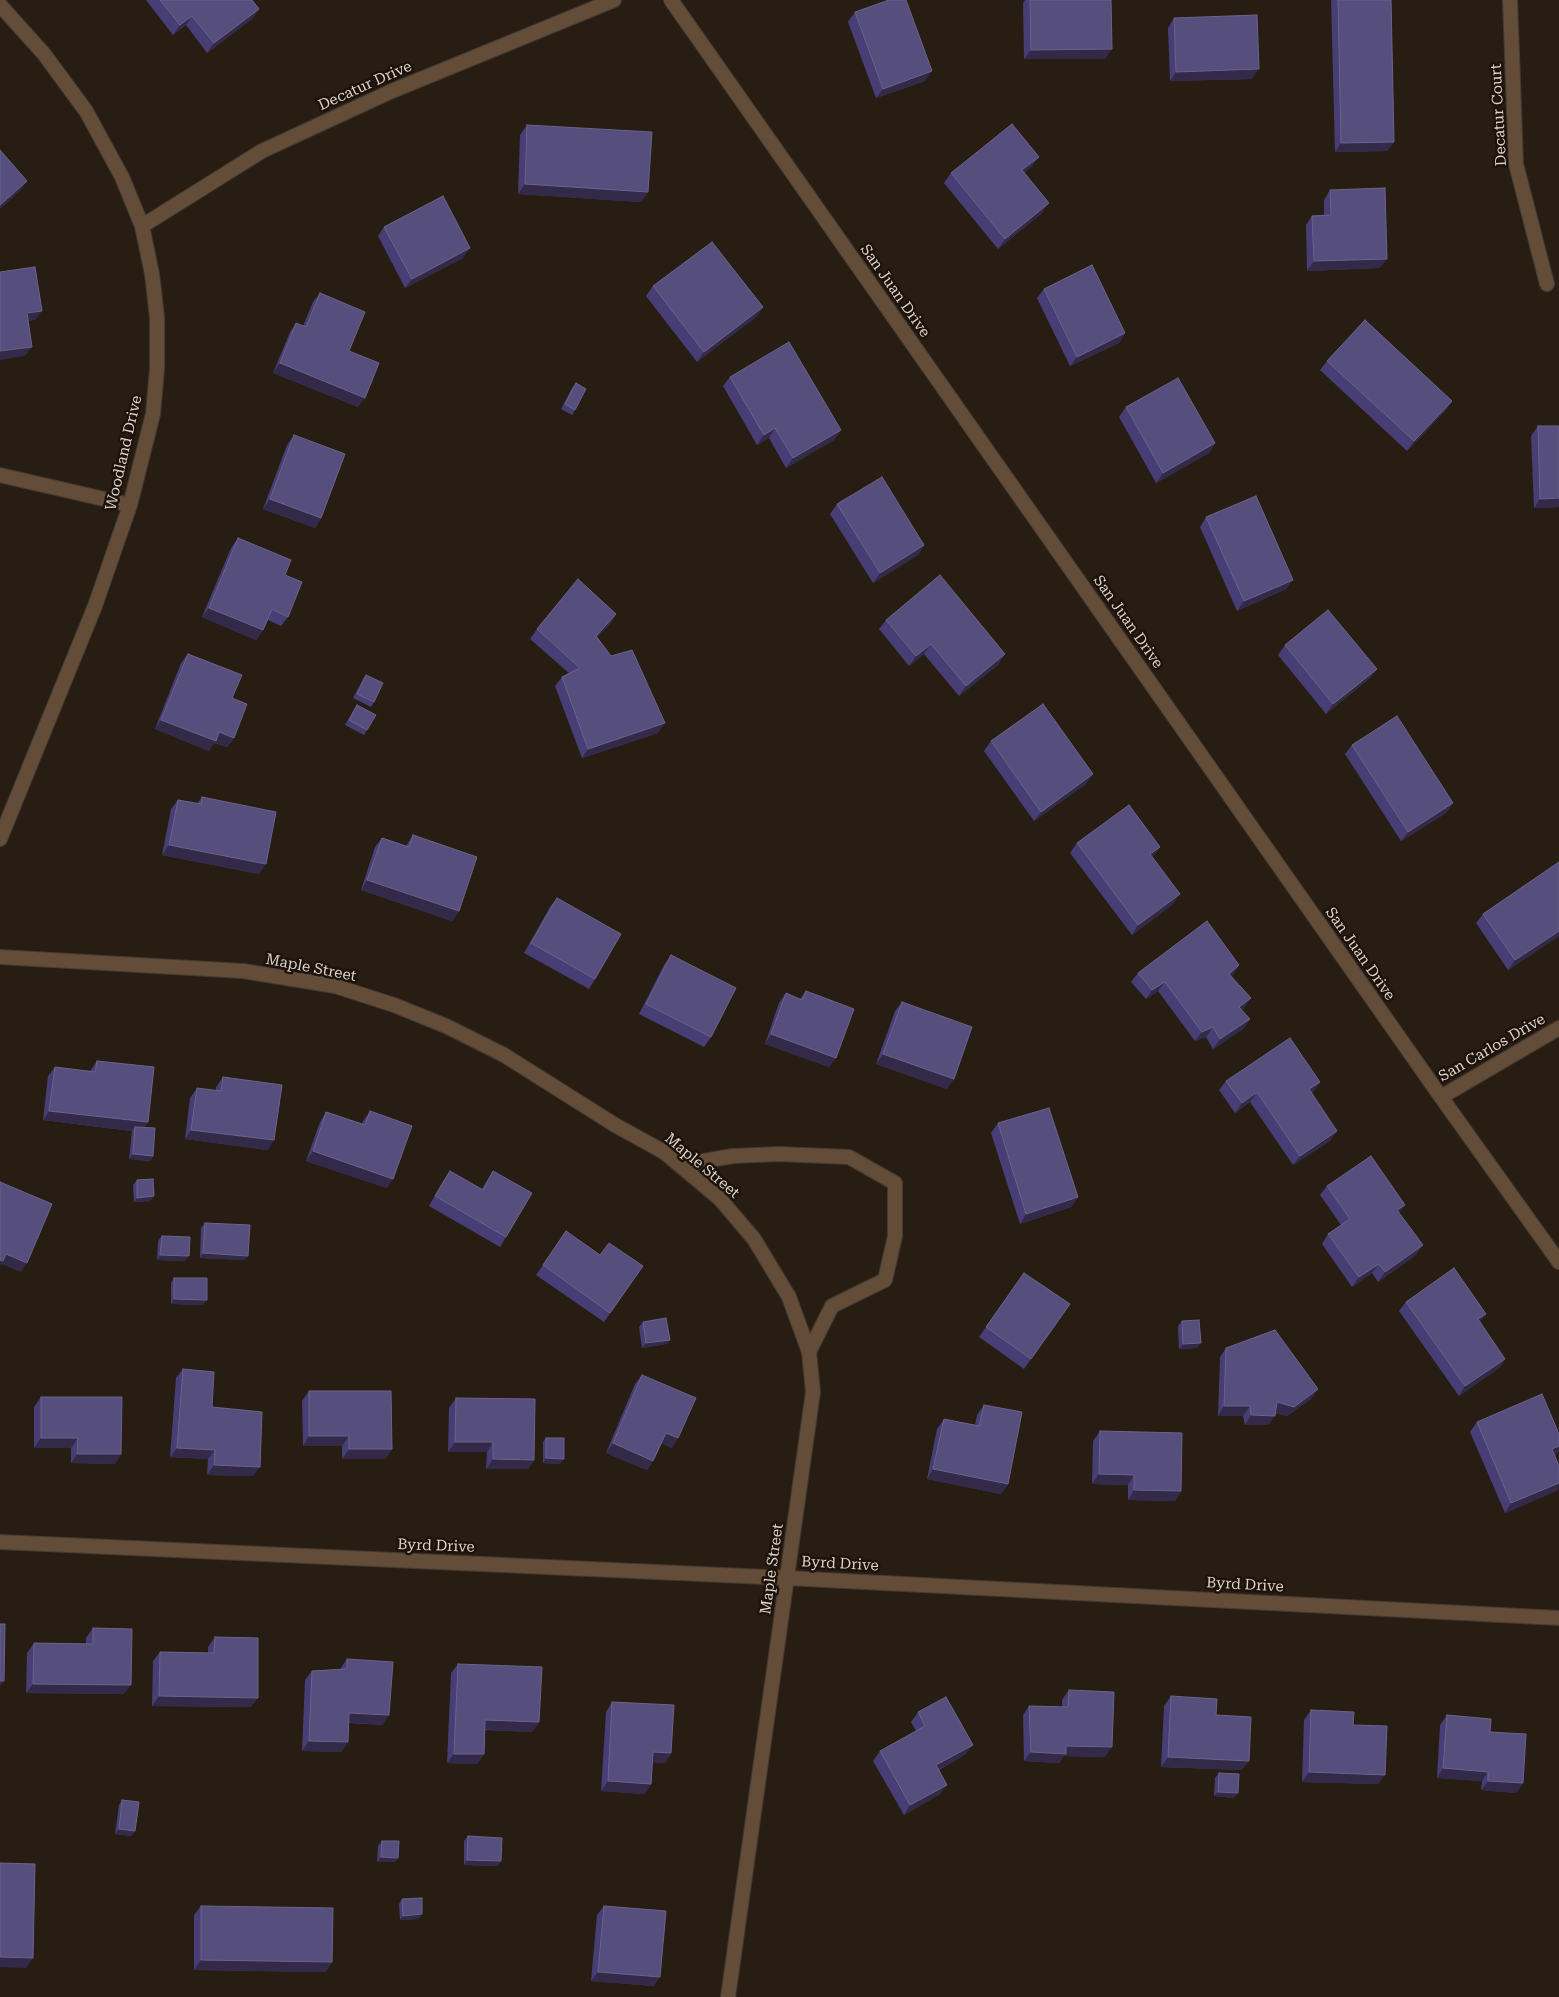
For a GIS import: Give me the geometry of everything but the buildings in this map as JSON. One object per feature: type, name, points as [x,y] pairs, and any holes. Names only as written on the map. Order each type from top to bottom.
[{"type":"street","name":"Decatur Drive","points":[[142,226],[262,151],[392,90],[614,0]]},
{"type":"street","name":"San Juan Drive","points":[[672,0],[1441,1097],[1559,1262]]},
{"type":"street","name":"Decatur Court","points":[[1510,0],[1516,164],[1546,284]]},
{"type":"street","name":"Woodland Drive","points":[[0,5],[44,54],[86,111],[122,177],[142,226],[152,274],[157,317],[157,369],[153,414],[130,505],[95,606],[0,839]]},
{"type":"street","points":[[0,475],[130,505]]},
{"type":"street","name":"Maple Street","points":[[0,956],[243,971],[335,986],[411,1012],[446,1026],[504,1055],[614,1125],[664,1152],[720,1199],[754,1240],[789,1297],[809,1352],[813,1392],[728,1997]]},
{"type":"street","name":"San Carlos Drive","points":[[1441,1097],[1559,1028]]},
{"type":"street","points":[[680,1165],[733,1156],[779,1154],[849,1157],[895,1183],[895,1236],[885,1280],[832,1306],[809,1352]]},
{"type":"street","name":"Byrd Drive","points":[[0,1542],[787,1578],[1559,1618]]}]
